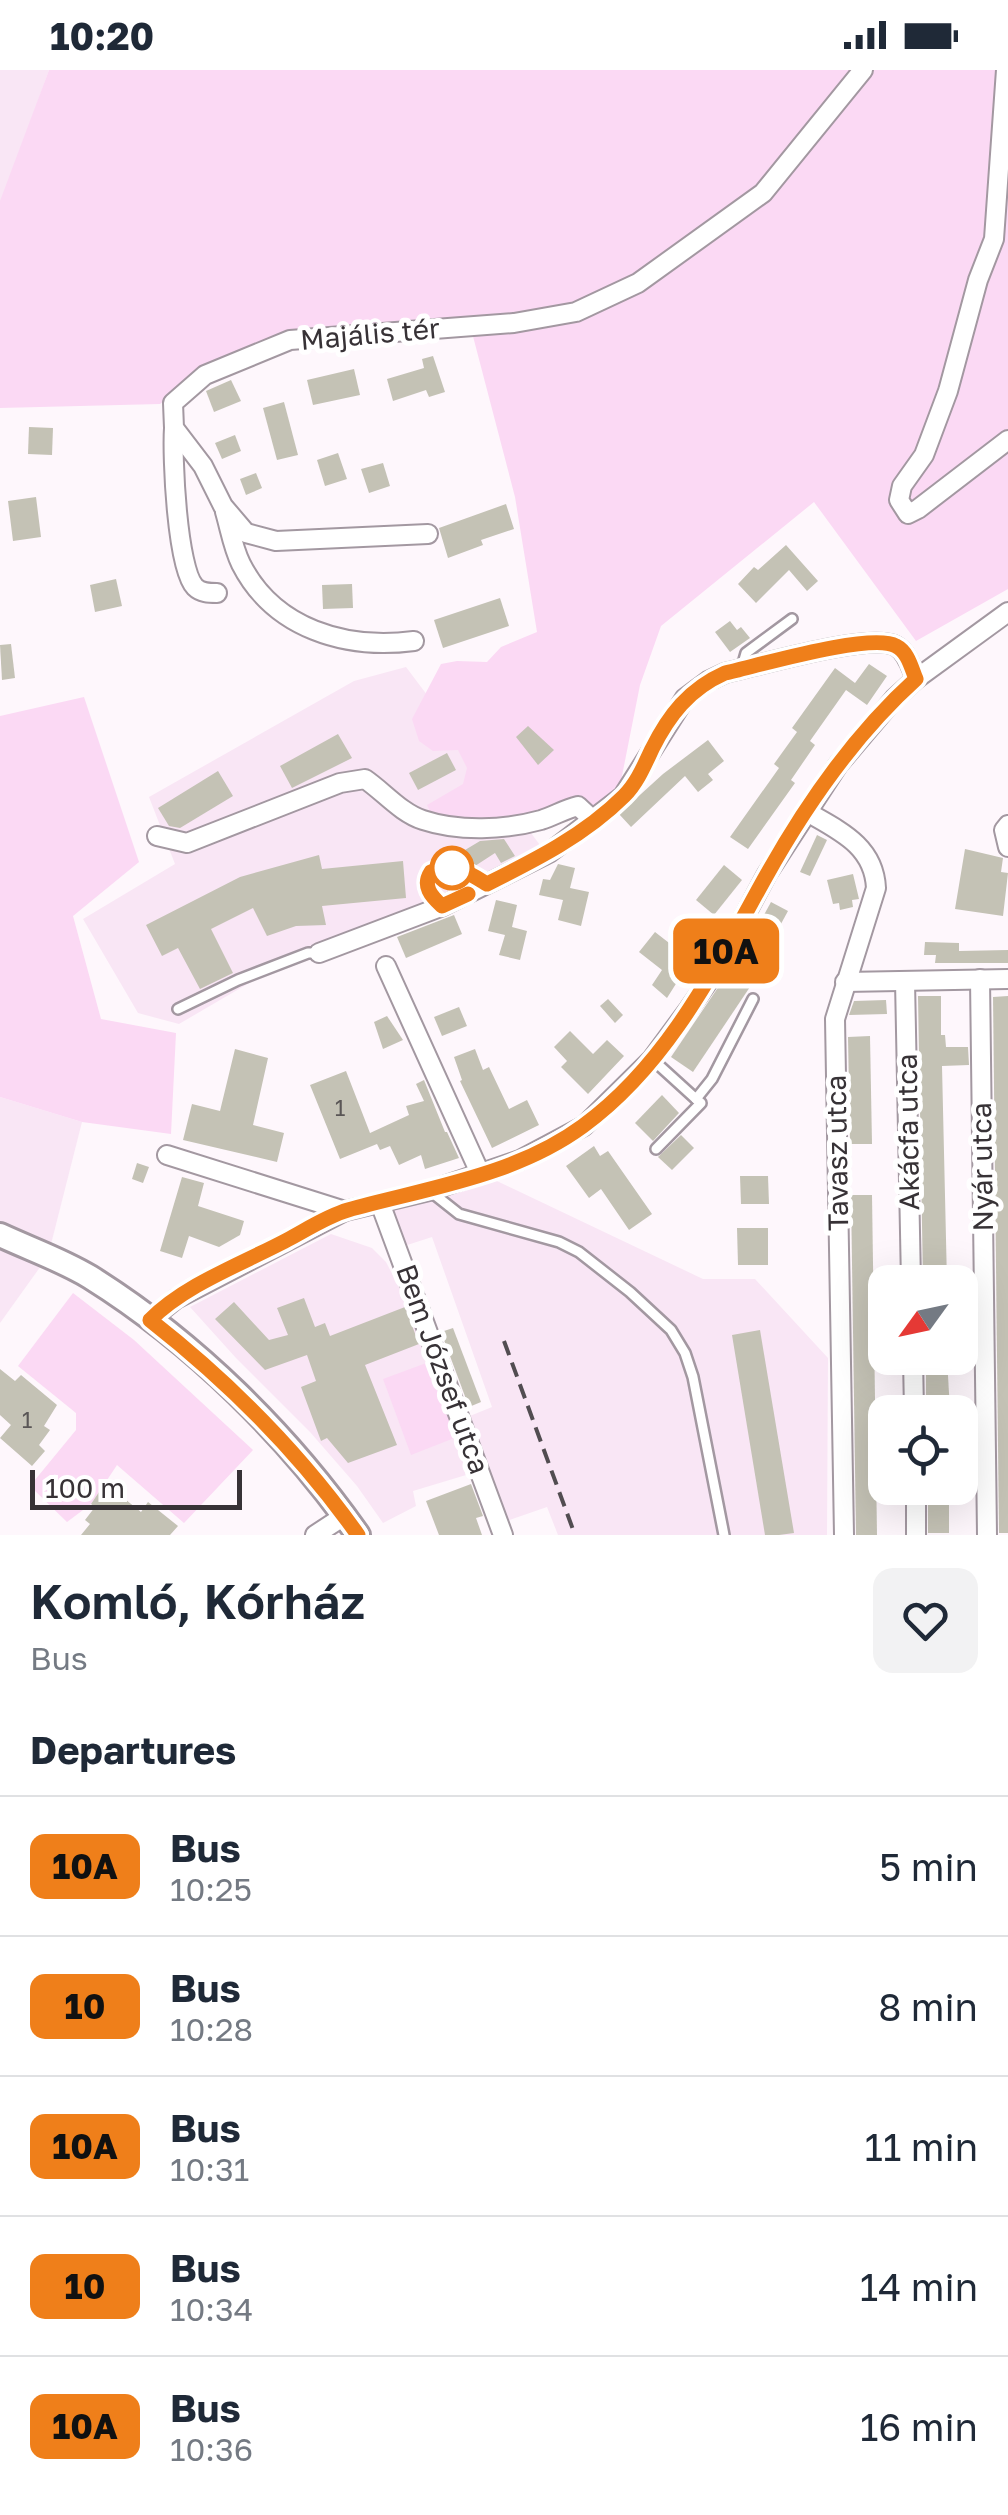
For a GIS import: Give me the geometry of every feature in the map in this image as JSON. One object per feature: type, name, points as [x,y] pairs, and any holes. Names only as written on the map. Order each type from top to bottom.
[{"type":"main road","points":[[0,1235],[79,1272],[150,1320],[214,1373],[272,1430],[351,1525]]},
{"type":"street","name":"Majális tér","points":[[174,428],[173,403],[205,375],[290,340],[514,323],[576,312],[638,283],[763,193],[862,70]]},
{"type":"street","points":[[1006,70],[994,239],[978,280],[942,407],[924,455],[902,486],[899,500],[908,514],[918,509],[1008,440]]},
{"type":"street","points":[[174,428],[246,533],[276,541],[428,534]]},
{"type":"street","points":[[174,428],[172,462],[177,515],[189,578],[195,588],[218,593]]},
{"type":"street","points":[[224,506],[243,568],[286,617],[335,638],[386,644],[414,641]]},
{"type":"street","points":[[150,1320],[176,1298],[344,1211],[429,1190],[520,1160],[584,1126],[652,1060],[714,974],[767,874],[838,765],[916,679],[1008,612]]},
{"type":"street","points":[[319,952],[442,906],[549,853],[623,796],[685,698],[708,681],[832,649],[883,642],[902,651],[916,679]]},
{"type":"street","points":[[157,836],[187,843],[340,783],[365,779],[423,820],[502,828],[578,806],[593,820]]},
{"type":"street","name":"Tavasz utca","points":[[807,812],[851,837],[873,864],[876,876],[876,888],[835,1020],[844,1535]]},
{"type":"street","points":[[386,966],[480,1174]]},
{"type":"street","points":[[845,982],[1008,978]]},
{"type":"street","name":"Nyár utca","points":[[980,979],[987,1535]]},
{"type":"street","name":"Akácfa utca","points":[[904,981],[911,1265]]},
{"type":"street","points":[[167,1154],[344,1211]]},
{"type":"street","name":"Bem József utca","points":[[380,1203],[503,1535]]},
{"type":"street","points":[[916,1505],[916,1535]]},
{"type":"street","points":[[315,1535],[351,1525]]},
{"type":"lane","points":[[741,670],[746,654],[792,619]]},
{"type":"lane","points":[[442,906],[427,885],[431,872],[438,868],[466,871],[487,884]]},
{"type":"lane","points":[[178,1008],[238,980],[319,952]]},
{"type":"lane","points":[[696,1100],[712,1080],[753,999]]},
{"type":"lane","points":[[652,1060],[701,1103],[656,1149]]},
{"type":"lane","points":[[429,1190],[459,1214],[559,1242],[579,1252],[670,1330],[693,1377],[724,1535]]},
{"type":"shaded area","points":[[0,70],[49,70],[2,201],[0,201]]},
{"type":"shaded area","points":[[49,70],[1008,70],[1008,589],[916,641],[814,502],[661,626],[640,685],[619,791],[588,811],[507,826],[432,815],[427,805],[463,784],[467,768],[458,750],[433,751],[419,741],[412,719],[441,664],[487,662],[501,647],[537,632],[515,497],[469,321],[276,340],[223,358],[160,404],[0,408],[0,201]]},
{"type":"shaded area","points":[[406,667],[540,845],[477,885],[358,928],[263,975],[179,1024],[138,1013],[83,919],[175,864],[149,797],[354,681]]},
{"type":"shaded area","points":[[84,697],[139,862],[73,916],[101,1019],[176,1033],[171,1134],[82,1122],[0,1097],[0,716]]},
{"type":"shaded area","points":[[0,1097],[82,1122],[48,1256],[0,1323]]},
{"type":"shaded area","points":[[480,1173],[703,1279],[755,1279],[828,1358],[827,1535],[558,1535],[547,1507],[504,1522],[465,1418],[492,1407],[432,1237],[398,1248],[380,1203]]},
{"type":"shaded area","points":[[331,1234],[372,1248],[411,1301],[476,1472],[413,1491],[416,1506],[383,1523],[310,1432],[190,1307]]},
{"type":"shaded area","points":[[73,1293],[134,1340],[253,1450],[184,1523],[117,1465],[91,1504],[67,1522],[30,1486],[76,1430],[76,1413],[18,1366]]},
{"type":"shaded area","points":[[429,1362],[457,1437],[411,1455],[383,1379]]},
{"type":"building","points":[[433,356],[445,392],[429,397],[426,390],[393,401],[387,379],[424,368],[422,359]]},
{"type":"building","points":[[354,369],[360,395],[313,405],[307,380]]},
{"type":"building","points":[[231,380],[241,401],[214,412],[206,391]]},
{"type":"building","points":[[284,402],[298,455],[277,460],[263,408]]},
{"type":"building","points":[[29,427],[53,428],[52,455],[28,454]]},
{"type":"building","points":[[235,435],[241,451],[222,459],[215,443]]},
{"type":"building","points":[[338,453],[347,479],[325,486],[317,460]]},
{"type":"building","points":[[383,463],[390,486],[369,493],[361,469]]},
{"type":"building","points":[[256,473],[262,488],[246,495],[240,479]]},
{"type":"building","points":[[36,497],[41,537],[13,541],[8,501]]},
{"type":"building","points":[[506,504],[514,529],[481,540],[483,545],[448,558],[439,528]]},
{"type":"building","points":[[786,545],[818,581],[807,591],[789,570],[756,603],[738,584],[754,567],[758,570]]},
{"type":"building","points":[[116,579],[122,606],[95,612],[90,585]]},
{"type":"building","points":[[352,584],[353,608],[323,609],[322,585]]},
{"type":"building","points":[[500,598],[509,626],[443,648],[434,620]]},
{"type":"building","points":[[730,621],[750,638],[730,652],[715,632]]},
{"type":"building","points":[[11,644],[15,678],[2,680],[0,645]]},
{"type":"building","points":[[869,664],[887,676],[867,705],[846,690],[810,741],[815,745],[791,780],[795,783],[748,849],[730,837],[779,768],[774,764],[797,732],[792,728],[835,668],[855,683]]},
{"type":"building","points":[[528,726],[554,750],[538,765],[516,737]]},
{"type":"building","points":[[338,734],[352,758],[292,788],[280,766]]},
{"type":"building","points":[[708,740],[724,761],[708,774],[713,780],[698,792],[685,776],[631,827],[619,814]]},
{"type":"building","points":[[447,753],[456,770],[418,790],[409,773]]},
{"type":"building","points":[[218,771],[233,796],[180,828],[169,826],[158,808]]},
{"type":"building","points":[[817,835],[827,840],[810,876],[800,872]]},
{"type":"building","points":[[504,839],[515,856],[501,863],[495,853],[475,866],[465,850],[480,841]]},
{"type":"building","points":[[965,849],[1003,858],[1001,872],[1008,873],[1003,916],[955,909]]},
{"type":"building","points":[[319,855],[322,869],[403,861],[406,898],[322,906],[326,925],[296,926],[267,936],[253,908],[211,929],[233,973],[200,989],[178,948],[162,956],[146,925],[240,877]]},
{"type":"building","points":[[558,864],[575,868],[570,888],[589,892],[581,926],[558,920],[563,900],[539,895],[543,879],[550,880]]},
{"type":"building","points":[[724,865],[742,880],[714,915],[696,900]]},
{"type":"building","points":[[853,874],[859,899],[852,900],[853,907],[840,910],[839,903],[833,904],[827,880]]},
{"type":"building","points":[[496,900],[517,905],[512,927],[527,931],[520,960],[499,955],[505,935],[488,931]]},
{"type":"building","points":[[771,902],[788,911],[770,944],[753,935]]},
{"type":"building","points":[[454,915],[462,934],[406,958],[397,937]]},
{"type":"building","points":[[655,932],[691,960],[667,998],[652,985],[662,970],[639,952]]},
{"type":"building","points":[[925,942],[959,943],[959,951],[1008,950],[1008,963],[935,963],[936,955],[924,955]]},
{"type":"building","points":[[738,958],[760,972],[693,1072],[671,1057]]},
{"type":"building","points":[[918,996],[941,996],[941,1035],[945,1035],[946,1047],[968,1047],[969,1065],[942,1066],[947,1265],[923,1265]]},
{"type":"building","points":[[1008,996],[1008,1533],[999,1533],[993,997]]},
{"type":"building","points":[[608,999],[623,1015],[615,1023],[600,1006]]},
{"type":"building","points":[[886,1000],[887,1014],[849,1015],[854,1001]]},
{"type":"building","points":[[459,1007],[467,1026],[442,1036],[434,1017]]},
{"type":"building","points":[[387,1016],[403,1040],[383,1049],[374,1022]]},
{"type":"building","points":[[570,1031],[593,1054],[607,1040],[624,1056],[588,1094],[561,1067],[567,1061],[554,1047]]},
{"type":"building","points":[[870,1036],[872,1144],[850,1144],[848,1037]]},
{"type":"building","points":[[235,1049],[268,1058],[253,1125],[284,1133],[277,1162],[183,1140],[192,1104],[220,1111]]},
{"type":"building","points":[[475,1049],[483,1070],[489,1067],[509,1109],[527,1100],[539,1125],[492,1148],[460,1081],[454,1057]]},
{"type":"building","points":[[346,1071],[370,1133],[409,1115],[406,1106],[424,1101],[416,1084],[424,1080],[459,1158],[425,1169],[421,1155],[399,1165],[390,1146],[380,1150],[377,1144],[340,1159],[310,1085]]},
{"type":"building","points":[[662,1095],[679,1113],[653,1141],[635,1123]]},
{"type":"building","points":[[681,1135],[694,1148],[672,1170],[658,1157]]},
{"type":"building","points":[[594,1146],[600,1156],[608,1151],[652,1214],[629,1230],[601,1189],[589,1198],[566,1166]]},
{"type":"building","points":[[137,1163],[149,1167],[143,1183],[132,1179]]},
{"type":"building","points":[[740,1176],[768,1176],[769,1204],[741,1204]]},
{"type":"building","points":[[182,1177],[204,1183],[198,1206],[244,1221],[240,1235],[219,1247],[189,1236],[182,1258],[160,1251]]},
{"type":"building","points":[[851,1195],[872,1195],[868,1375],[875,1375],[875,1395],[868,1395],[868,1505],[877,1505],[877,1535],[856,1535]]},
{"type":"building","points":[[737,1228],[768,1228],[768,1265],[738,1265]]},
{"type":"building","points":[[304,1298],[315,1327],[325,1323],[330,1336],[405,1307],[419,1344],[365,1365],[397,1445],[348,1463],[327,1438],[321,1441],[301,1387],[316,1381],[307,1355],[265,1370],[215,1319],[234,1302],[269,1340],[288,1335],[277,1308]]},
{"type":"building","points":[[453,1328],[481,1402],[469,1407],[441,1332]]},
{"type":"building","points":[[760,1330],[794,1533],[779,1535],[765,1535],[732,1335]]},
{"type":"building","points":[[0,1369],[15,1381],[21,1375],[57,1405],[44,1426],[50,1430],[39,1445],[45,1451],[32,1466],[0,1438],[11,1425],[0,1415]]},
{"type":"building","points":[[926,1375],[948,1375],[949,1395],[926,1395]]},
{"type":"building","points":[[105,1483],[141,1512],[148,1502],[178,1526],[170,1535],[81,1535],[90,1524],[85,1520],[95,1507],[91,1504]]},
{"type":"building","points":[[471,1484],[483,1516],[476,1518],[482,1535],[439,1535],[426,1501]]},
{"type":"building","points":[[928,1505],[949,1505],[949,1533],[928,1533]]},
{"type":"railway","points":[[504,1341],[575,1535]]},
{"type":"bus line","name":"10A","points":[[358,1535],[283,1441],[214,1373],[150,1320],[176,1298],[344,1211],[429,1190],[520,1160],[584,1126],[634,1080],[690,1010],[714,974],[767,874],[838,765],[916,679],[908,658],[894,644],[869,642],[725,673],[708,681],[675,710],[636,781],[623,796],[549,853],[487,884],[466,871],[446,866],[431,872],[428,878],[430,893],[442,906],[468,894]]}]
